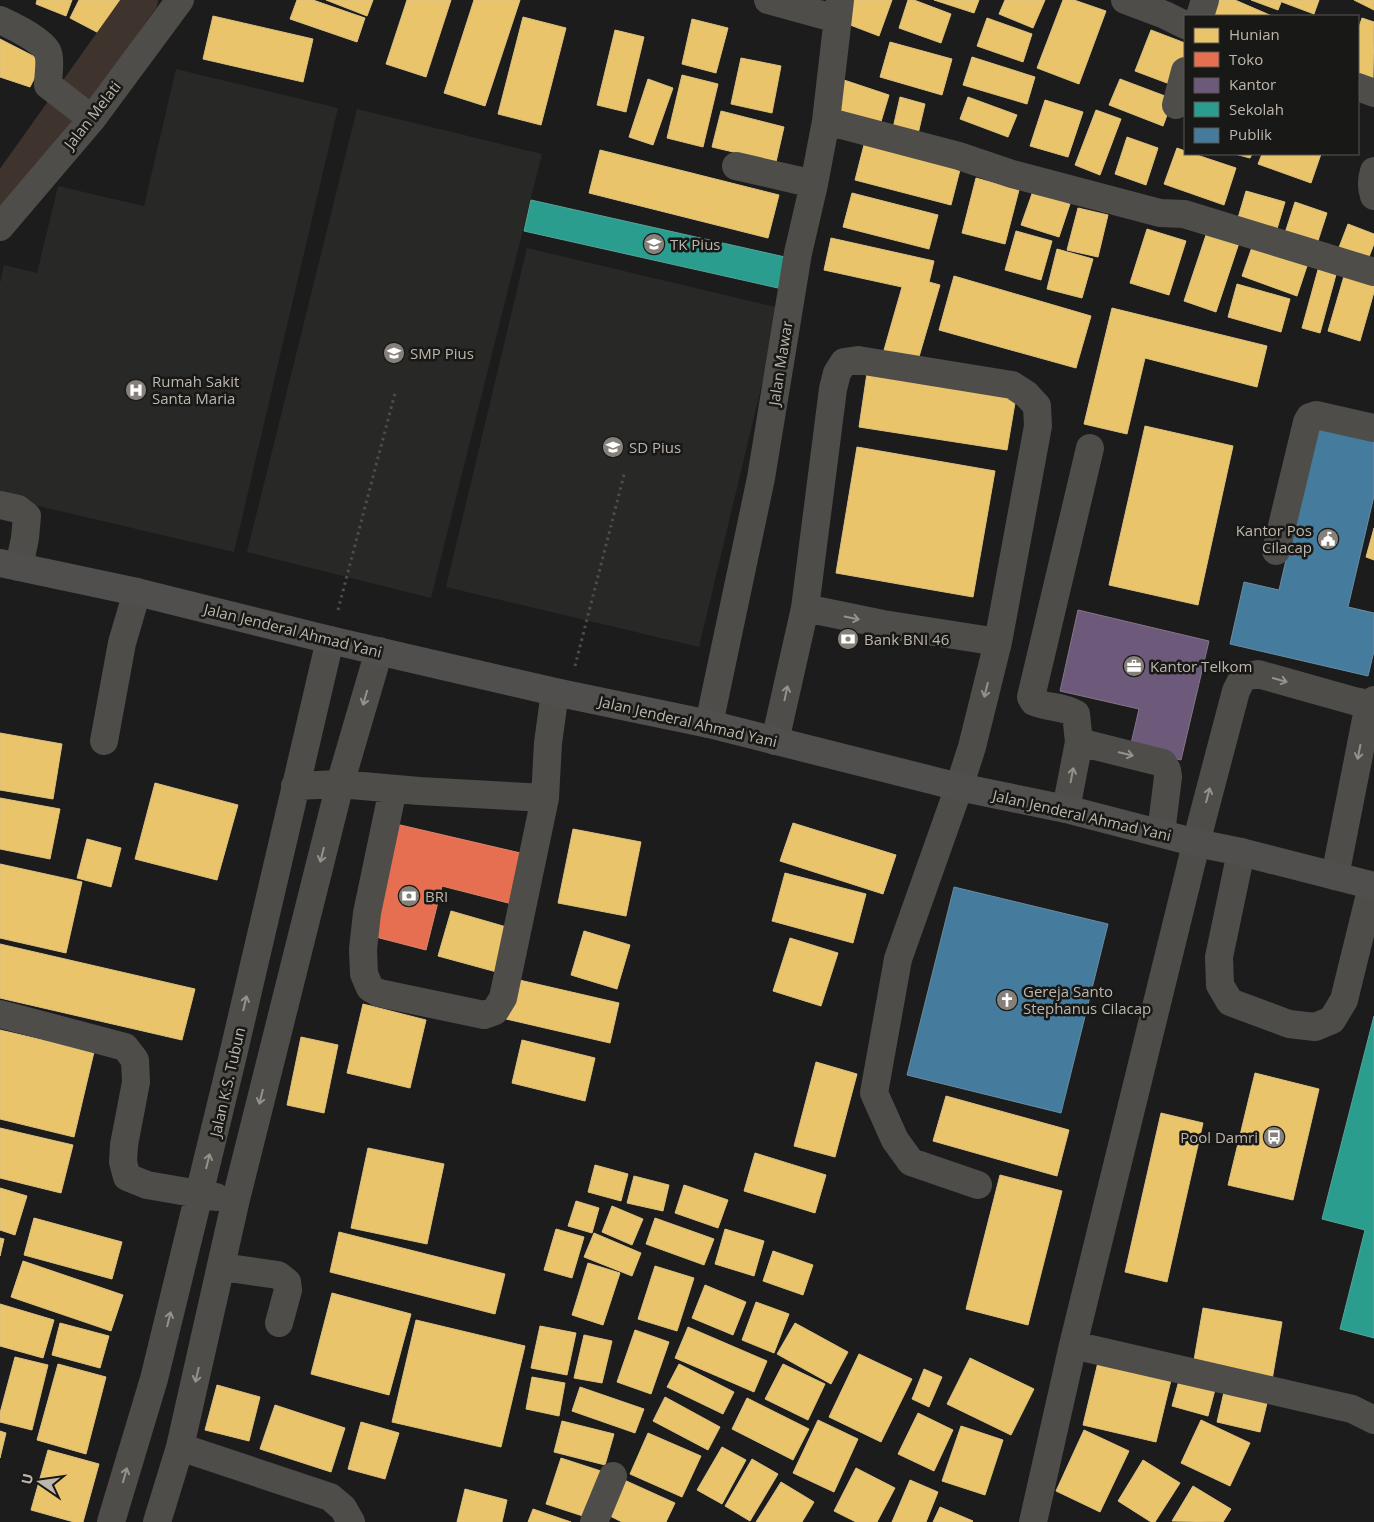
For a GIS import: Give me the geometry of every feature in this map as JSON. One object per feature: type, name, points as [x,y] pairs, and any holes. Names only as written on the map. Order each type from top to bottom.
[{"type":"main road","name":"Jalan Jenderal Ahmad Yani","points":[[10,565],[137,592],[330,640],[561,693],[709,724],[959,787],[1066,809],[1373,886]]},
{"type":"street","name":"Jalan Melati","points":[[0,227],[81,111],[180,0]]},
{"type":"street","points":[[768,0],[839,10]]},
{"type":"street","points":[[1125,0],[1165,15],[1184,25]]},
{"type":"street","points":[[1200,15],[1205,0]]},
{"type":"street","name":"Jalan Mawar","points":[[709,724],[761,478],[798,253],[826,121],[839,10]]},
{"type":"street","points":[[0,20],[21,29],[44,47],[48,53],[48,85],[81,111]]},
{"type":"street","points":[[1176,106],[1184,75]]},
{"type":"street","points":[[1359,87],[1374,93]]},
{"type":"street","points":[[826,121],[959,156],[1012,174],[1160,213],[1184,214],[1373,269]]},
{"type":"street","points":[[736,166],[814,184]]},
{"type":"street","points":[[1374,171],[1371,180],[1374,196]]},
{"type":"street","points":[[775,741],[805,608],[833,389],[837,372],[844,362],[858,360],[1012,385],[1026,394],[1037,406],[1038,426],[998,642],[972,747],[898,959],[874,1092],[895,1140],[911,1162],[978,1185]]},
{"type":"street","points":[[1276,551],[1307,422],[1310,417],[1316,416],[1374,428]]},
{"type":"street","points":[[1066,809],[1078,742],[1076,714],[1067,709],[1041,705],[1034,702],[1031,697],[1090,448]]},
{"type":"street","points":[[0,505],[18,509],[27,516],[25,538],[10,565]]},
{"type":"street","points":[[104,741],[122,644],[137,592]]},
{"type":"street","points":[[805,608],[883,624],[998,642]]},
{"type":"street","name":"Jalan K.S. Tubun","points":[[111,1522],[154,1379],[233,1055],[330,640]]},
{"type":"street","points":[[156,1522],[180,1448],[236,1199],[269,1064],[340,784],[379,651]]},
{"type":"street","points":[[1033,1522],[1073,1346],[1202,820],[1236,691],[1243,677],[1258,674],[1354,701],[1371,702],[1335,876]]},
{"type":"street","points":[[393,789],[367,913],[363,949],[364,974],[370,988],[379,993],[484,1015],[495,1011],[502,998],[545,798],[548,743],[561,693]]},
{"type":"street","points":[[1078,742],[1163,763],[1168,777],[1161,833]]},
{"type":"street","points":[[296,786],[340,784],[419,791],[545,798]]},
{"type":"street","points":[[1241,852],[1219,957],[1220,985],[1230,1002],[1289,1024],[1315,1027],[1332,1020],[1344,1000],[1373,886]]},
{"type":"street","points":[[0,1014],[126,1047],[135,1060],[136,1082],[124,1145],[123,1162],[127,1177],[147,1185],[199,1195],[236,1199]]},
{"type":"street","points":[[233,1055],[269,1064]]},
{"type":"street","points":[[222,1267],[278,1275],[287,1282],[288,1290],[279,1323]]},
{"type":"street","points":[[1073,1346],[1352,1409],[1374,1420]]},
{"type":"street","points":[[180,1448],[330,1497],[343,1508],[351,1522]]},
{"type":"street","points":[[594,1522],[613,1476]]},
{"type":"path","points":[[330,640],[395,393]]},
{"type":"path","points":[[561,693],[626,471]]},
{"type":"shaded area","name":"Rumah Sakit Santa Maria","points":[[176,69],[338,108],[234,552],[0,497],[0,283],[4,265],[37,273],[58,186],[144,206]]},
{"type":"shaded area","name":"SMP Pius","points":[[357,109],[542,154],[431,598],[247,552]]},
{"type":"shaded area","name":"SD Pius","points":[[527,248],[780,308],[699,647],[446,587]]},
{"type":"building: Hunian","points":[[37,0],[72,0],[66,16],[36,4]]},
{"type":"building: Hunian","points":[[79,0],[133,0],[112,40],[70,18]]},
{"type":"building: Hunian","points":[[297,0],[313,0],[365,18],[357,42],[290,19]]},
{"type":"building: Hunian","points":[[326,0],[373,0],[367,16]]},
{"type":"building: Hunian","points":[[407,0],[451,0],[426,77],[386,64]]},
{"type":"building: Hunian","points":[[474,0],[520,0],[485,106],[444,93]]},
{"type":"building: Hunian","points":[[853,0],[892,0],[879,36],[845,23]]},
{"type":"building: Hunian","points":[[908,0],[914,0],[951,14],[941,43],[899,28]]},
{"type":"building: Hunian","points":[[934,0],[979,0],[974,13]]},
{"type":"building: Hunian","points":[[1005,0],[1045,0],[1033,28],[999,14]]},
{"type":"building: Hunian","points":[[1063,0],[1074,0],[1106,11],[1079,84],[1037,68]]},
{"type":"building: Hunian","points":[[1210,0],[1235,0],[1270,15],[1203,15]]},
{"type":"building: Hunian","points":[[1251,0],[1282,0],[1278,10]]},
{"type":"building: Hunian","points":[[1282,0],[1319,0],[1314,14],[1282,2]]},
{"type":"building: Hunian","points":[[1354,0],[1374,0],[1374,10]]},
{"type":"building: Hunian","points":[[213,16],[313,39],[303,82],[203,59]]},
{"type":"building: Hunian","points":[[523,17],[566,28],[541,125],[498,114]]},
{"type":"building: Hunian","points":[[987,18],[1032,34],[1023,62],[977,46]]},
{"type":"building: Hunian","points":[[1362,18],[1374,22],[1373,80],[1359,75],[1359,27]]},
{"type":"building: Hunian","points":[[692,19],[728,28],[716,73],[682,64]]},
{"type":"building: Hunian","points":[[615,30],[644,37],[626,112],[597,105]]},
{"type":"building: Hunian","points":[[1151,30],[1184,43],[1184,63],[1175,86],[1135,71]]},
{"type":"building: Hunian","points":[[0,39],[43,61],[30,87],[0,77]]},
{"type":"building: Hunian","points":[[890,42],[952,59],[942,95],[880,77]]},
{"type":"building: Hunian","points":[[972,57],[1035,77],[1027,104],[963,85]]},
{"type":"building: Hunian","points":[[741,58],[781,66],[772,113],[731,104]]},
{"type":"building: Hunian","points":[[682,75],[718,84],[703,147],[667,138]]},
{"type":"building: Hunian","points":[[648,79],[673,88],[653,145],[629,137]]},
{"type":"building: Hunian","points":[[1120,79],[1173,99],[1163,126],[1109,105]]},
{"type":"building: Hunian","points":[[844,80],[889,95],[880,125],[834,110]]},
{"type":"building: Hunian","points":[[900,97],[925,104],[918,134],[893,128]]},
{"type":"building: Hunian","points":[[968,97],[1017,115],[1008,137],[960,119]]},
{"type":"building: Hunian","points":[[1045,100],[1083,112],[1068,157],[1030,146]]},
{"type":"building: Hunian","points":[[1096,110],[1121,119],[1100,175],[1075,165]]},
{"type":"building: Hunian","points":[[721,111],[784,127],[776,162],[712,147]]},
{"type":"building: Hunian","points":[[866,137],[962,162],[951,205],[855,180]]},
{"type":"building: Hunian","points":[[1127,137],[1158,148],[1146,185],[1115,174]]},
{"type":"building: Hunian","points":[[1177,148],[1184,151],[1184,155],[1197,155],[1236,168],[1224,205],[1164,184]]},
{"type":"building: Hunian","points":[[600,150],[779,195],[768,238],[589,193]]},
{"type":"building: Hunian","points":[[1239,155],[1252,155],[1250,158]]},
{"type":"building: Hunian","points":[[1262,155],[1321,155],[1311,183],[1258,164]]},
{"type":"building: Hunian","points":[[976,178],[1019,190],[1005,244],[962,233]]},
{"type":"building: Hunian","points":[[1033,191],[1070,204],[1059,237],[1021,225]]},
{"type":"building: Hunian","points":[[1246,191],[1285,202],[1274,239],[1235,228]]},
{"type":"building: Hunian","points":[[852,193],[938,215],[929,249],[843,227]]},
{"type":"building: Hunian","points":[[1295,202],[1327,213],[1315,250],[1283,239]]},
{"type":"building: Hunian","points":[[1078,208],[1108,215],[1098,257],[1067,250]]},
{"type":"building: Hunian","points":[[1348,224],[1374,234],[1374,244],[1367,262],[1338,250]]},
{"type":"building: Hunian","points":[[1147,229],[1186,241],[1169,295],[1130,283]]},
{"type":"building: Hunian","points":[[1016,231],[1052,241],[1041,280],[1005,270]]},
{"type":"building: Hunian","points":[[1207,232],[1239,243],[1216,312],[1184,301]]},
{"type":"building: Hunian","points":[[831,238],[934,261],[929,282],[940,285],[916,367],[882,357],[902,287],[824,270]]},
{"type":"building: Hunian","points":[[1252,247],[1307,266],[1297,296],[1242,276]]},
{"type":"building: Hunian","points":[[1057,249],[1093,259],[1082,298],[1047,289]]},
{"type":"building: Hunian","points":[[1319,266],[1337,271],[1320,333],[1302,328]]},
{"type":"building: Hunian","points":[[954,276],[1091,316],[1076,368],[939,330]]},
{"type":"building: Hunian","points":[[1344,276],[1374,284],[1374,292],[1360,341],[1328,331]]},
{"type":"building: Hunian","points":[[1237,284],[1290,299],[1281,332],[1228,317]]},
{"type":"building: Hunian","points":[[1112,308],[1267,346],[1257,387],[1145,358],[1127,434],[1084,424]]},
{"type":"building: Hunian","points":[[867,373],[1016,397],[1007,450],[859,427]]},
{"type":"building: Hunian","points":[[1145,426],[1233,446],[1198,605],[1109,585]]},
{"type":"building: Hunian","points":[[857,447],[995,471],[973,597],[836,573]]},
{"type":"building: Hunian","points":[[1374,528],[1374,560],[1366,557]]},
{"type":"building: Hunian","points":[[0,733],[62,744],[53,799],[0,790]]},
{"type":"building: Hunian","points":[[155,783],[238,805],[217,880],[135,859]]},
{"type":"building: Hunian","points":[[0,798],[60,809],[50,859],[0,849]]},
{"type":"building: Hunian","points":[[793,823],[896,855],[883,894],[780,861]]},
{"type":"building: Hunian","points":[[573,829],[641,842],[626,916],[558,903]]},
{"type":"building: Hunian","points":[[87,839],[121,848],[111,887],[77,878]]},
{"type":"building: Hunian","points":[[0,864],[82,882],[66,953],[0,938]]},
{"type":"building: Hunian","points":[[785,873],[866,894],[853,943],[772,921]]},
{"type":"building: Hunian","points":[[451,911],[517,930],[504,974],[438,956]]},
{"type":"building: Hunian","points":[[584,931],[630,945],[617,989],[571,975]]},
{"type":"building: Hunian","points":[[790,938],[838,953],[821,1006],[773,991]]},
{"type":"building: Hunian","points":[[0,944],[195,989],[182,1040],[0,998]]},
{"type":"building: Hunian","points":[[515,979],[619,1003],[610,1043],[506,1019]]},
{"type":"building: Hunian","points":[[363,1004],[426,1020],[410,1088],[347,1073]]},
{"type":"building: Hunian","points":[[0,1030],[94,1052],[74,1137],[0,1119]]},
{"type":"building: Hunian","points":[[301,1037],[338,1045],[324,1113],[287,1105]]},
{"type":"building: Hunian","points":[[522,1040],[595,1058],[585,1101],[512,1083]]},
{"type":"building: Hunian","points":[[816,1062],[857,1074],[835,1157],[794,1146]]},
{"type":"building: Hunian","name":"Pool Damri","points":[[1255,1073],[1319,1089],[1293,1200],[1228,1185]]},
{"type":"building: Hunian","points":[[946,1096],[1069,1130],[1057,1176],[933,1141]]},
{"type":"building: Hunian","points":[[1161,1113],[1203,1123],[1167,1282],[1125,1272]]},
{"type":"building: Hunian","points":[[0,1128],[73,1145],[61,1193],[0,1178]]},
{"type":"building: Hunian","points":[[368,1148],[444,1164],[427,1244],[351,1228]]},
{"type":"building: Hunian","points":[[755,1153],[826,1175],[815,1213],[744,1191]]},
{"type":"building: Hunian","points":[[595,1165],[628,1174],[621,1201],[588,1192]]},
{"type":"building: Hunian","points":[[1000,1175],[1062,1191],[1028,1325],[966,1309]]},
{"type":"building: Hunian","points":[[634,1176],[669,1185],[663,1211],[627,1203]]},
{"type":"building: Hunian","points":[[684,1185],[728,1200],[718,1228],[675,1213]]},
{"type":"building: Hunian","points":[[0,1188],[27,1196],[15,1235],[0,1230]]},
{"type":"building: Hunian","points":[[576,1201],[599,1208],[592,1233],[568,1226]]},
{"type":"building: Hunian","points":[[612,1206],[643,1219],[632,1245],[602,1232]]},
{"type":"building: Hunian","points":[[34,1218],[122,1242],[112,1279],[24,1255]]},
{"type":"building: Hunian","points":[[655,1218],[714,1239],[704,1265],[646,1244]]},
{"type":"building: Hunian","points":[[556,1229],[584,1237],[572,1278],[544,1270]]},
{"type":"building: Hunian","points":[[725,1229],[764,1241],[754,1276],[715,1264]]},
{"type":"building: Hunian","points":[[339,1232],[505,1274],[495,1314],[330,1272]]},
{"type":"building: Hunian","points":[[594,1233],[641,1253],[632,1276],[584,1257]]},
{"type":"building: Hunian","points":[[0,1238],[4,1239],[0,1256]]},
{"type":"building: Hunian","points":[[773,1251],[813,1265],[803,1295],[763,1281]]},
{"type":"building: Hunian","points":[[23,1261],[123,1295],[111,1331],[11,1297]]},
{"type":"building: Hunian","points":[[588,1263],[620,1273],[603,1325],[572,1315]]},
{"type":"building: Hunian","points":[[655,1266],[694,1278],[677,1331],[638,1319]]},
{"type":"building: Hunian","points":[[705,1285],[746,1302],[733,1335],[692,1318]]},
{"type":"building: Hunian","points":[[332,1293],[411,1314],[389,1395],[311,1374]]},
{"type":"building: Hunian","points":[[756,1302],[789,1314],[774,1353],[742,1340]]},
{"type":"building: Hunian","points":[[0,1304],[54,1320],[43,1358],[0,1346]]},
{"type":"building: Hunian","points":[[1203,1308],[1282,1322],[1272,1380],[1193,1366]]},
{"type":"building: Hunian","points":[[416,1320],[525,1346],[501,1447],[392,1422]]},
{"type":"building: Hunian","points":[[60,1323],[109,1336],[100,1368],[52,1355]]},
{"type":"building: Hunian","points":[[795,1323],[848,1352],[831,1384],[777,1354]]},
{"type":"building: Hunian","points":[[540,1326],[576,1333],[567,1375],[531,1368]]},
{"type":"building: Hunian","points":[[688,1327],[767,1361],[754,1392],[675,1358]]},
{"type":"building: Hunian","points":[[635,1330],[669,1342],[651,1394],[617,1382]]},
{"type":"building: Hunian","points":[[584,1335],[612,1341],[602,1383],[574,1378]]},
{"type":"building: Hunian","points":[[859,1354],[912,1379],[881,1442],[829,1417]]},
{"type":"building: Hunian","points":[[15,1357],[48,1365],[32,1430],[0,1422],[0,1413]]},
{"type":"building: Hunian","points":[[970,1358],[1034,1389],[1011,1435],[947,1404]]},
{"type":"building: Hunian","points":[[1099,1358],[1172,1376],[1156,1442],[1083,1425]]},
{"type":"building: Hunian","points":[[58,1364],[106,1377],[86,1454],[37,1440]]},
{"type":"building: Hunian","points":[[679,1364],[734,1392],[723,1414],[667,1387]]},
{"type":"building: Hunian","points":[[783,1364],[825,1384],[808,1420],[765,1399]]},
{"type":"building: Hunian","points":[[924,1369],[942,1377],[929,1407],[912,1399]]},
{"type":"building: Hunian","points":[[532,1377],[565,1383],[559,1416],[526,1409]]},
{"type":"building: Hunian","points":[[1180,1377],[1216,1386],[1208,1416],[1172,1406]]},
{"type":"building: Hunian","points":[[217,1385],[260,1397],[249,1441],[205,1430]]},
{"type":"building: Hunian","points":[[580,1387],[644,1409],[635,1433],[572,1411]]},
{"type":"building: Hunian","points":[[1224,1392],[1267,1403],[1260,1432],[1217,1422]]},
{"type":"building: Hunian","points":[[665,1397],[720,1427],[708,1450],[653,1421]]},
{"type":"building: Hunian","points":[[747,1398],[809,1429],[793,1460],[732,1429]]},
{"type":"building: Hunian","points":[[275,1405],[345,1428],[331,1472],[260,1449]]},
{"type":"building: Hunian","points":[[918,1413],[953,1430],[934,1471],[898,1454]]},
{"type":"building: Hunian","points":[[818,1420],[858,1439],[834,1492],[793,1473]]},
{"type":"building: Hunian","points":[[1201,1420],[1250,1443],[1230,1486],[1181,1463]]},
{"type":"building: Hunian","points":[[562,1421],[614,1434],[605,1465],[554,1452]]},
{"type":"building: Hunian","points":[[361,1422],[399,1433],[385,1479],[348,1469]]},
{"type":"building: Hunian","points":[[961,1426],[1003,1440],[985,1495],[942,1481]]},
{"type":"building: Hunian","points":[[1084,1430],[1129,1451],[1100,1512],[1056,1491]]},
{"type":"building: Hunian","points":[[0,1431],[6,1433],[0,1458]]},
{"type":"building: Hunian","points":[[648,1433],[701,1456],[682,1497],[630,1474]]},
{"type":"building: Hunian","points":[[722,1447],[746,1460],[722,1504],[697,1490]]},
{"type":"building: Hunian","points":[[48,1450],[99,1464],[83,1522],[74,1522],[31,1510]]},
{"type":"building: Hunian","points":[[561,1458],[607,1473],[592,1519],[546,1504]]},
{"type":"building: Hunian","points":[[752,1459],[778,1474],[750,1521],[725,1506]]},
{"type":"building: Hunian","points":[[1143,1460],[1180,1483],[1155,1522],[1151,1522],[1118,1501]]},
{"type":"building: Hunian","points":[[856,1468],[895,1488],[877,1522],[856,1522],[834,1511]]},
{"type":"building: Hunian","points":[[622,1479],[675,1503],[666,1522],[622,1522],[606,1514]]},
{"type":"building: Hunian","points":[[910,1480],[938,1492],[926,1522],[892,1522]]},
{"type":"building: Hunian","points":[[781,1482],[814,1502],[802,1522],[756,1522]]},
{"type":"building: Hunian","points":[[1193,1486],[1231,1509],[1223,1522],[1172,1521]]},
{"type":"building: Hunian","points":[[465,1489],[507,1500],[502,1522],[457,1522]]},
{"type":"building: Hunian","points":[[940,1507],[973,1521],[933,1522]]},
{"type":"building: Hunian","points":[[533,1509],[571,1522],[528,1522]]},
{"type":"building: Toko","name":"BRI","points":[[396,824],[529,855],[516,905],[442,886],[426,950],[368,935]]},
{"type":"building: Kantor","name":"Kantor Telkom","points":[[1078,610],[1209,641],[1181,760],[1130,748],[1139,709],[1060,691]]},
{"type":"building: Sekolah","name":"TK Pius","points":[[531,200],[785,257],[778,288],[524,231]]},
{"type":"building: Sekolah","points":[[1374,1016],[1374,1338],[1340,1329],[1365,1230],[1322,1219]]},
{"type":"building: Publik","name":"Kantor Pos Cilacap","points":[[1318,422],[1374,435],[1374,496],[1348,607],[1374,613],[1374,651],[1368,676],[1230,644],[1244,582],[1279,590]]},
{"type":"building: Publik","name":"Gereja Santo Stephanus Cilacap","points":[[954,887],[1108,924],[1061,1113],[907,1075]]},
{"type":"waterway","points":[[0,198],[141,0]]},
{"type":"place","name":"TK Pius","points":[[654,244]]},
{"type":"place","name":"SMP Pius","points":[[394,353]]},
{"type":"place","name":"Rumah Sakit Santa Maria","points":[[136,390]]},
{"type":"place","name":"SD Pius","points":[[613,447]]},
{"type":"place","name":"Kantor Pos Cilacap","points":[[1328,539]]},
{"type":"place","name":"Bank BNI 46","points":[[848,639]]},
{"type":"place","name":"Kantor Telkom","points":[[1134,666]]},
{"type":"place","name":"BRI","points":[[409,896]]},
{"type":"place","name":"Gereja Santo Stephanus Cilacap","points":[[1007,1000]]},
{"type":"place","name":"Pool Damri","points":[[1274,1137]]}]
